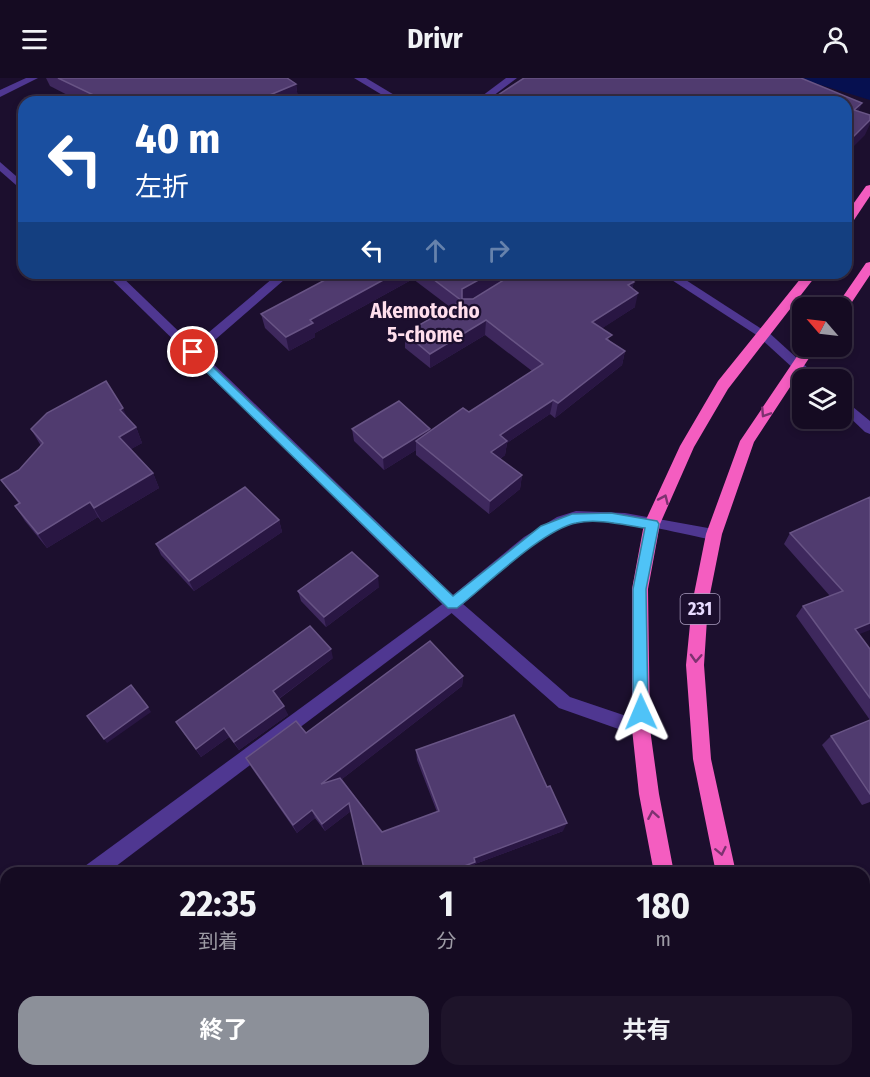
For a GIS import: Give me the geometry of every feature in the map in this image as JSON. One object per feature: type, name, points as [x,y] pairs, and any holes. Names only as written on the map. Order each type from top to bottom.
[{"type":"highway","points":[[852,214],[870,188]]},
{"type":"highway","points":[[849,297],[870,266]]},
{"type":"highway","points":[[663,867],[649,794],[641,729],[640,589],[652,524],[687,446],[723,385],[807,279]]},
{"type":"highway","name":"231","points":[[725,867],[702,759],[695,665],[700,604],[714,534],[747,441],[802,357]]},
{"type":"street","points":[[0,94],[33,78]]},
{"type":"street","points":[[359,78],[390,96]]},
{"type":"street","points":[[487,96],[512,78]]},
{"type":"street","points":[[0,165],[18,183]]},
{"type":"street","points":[[117,279],[453,604],[565,703],[641,729]]},
{"type":"street","points":[[193,352],[279,279]]},
{"type":"street","points":[[676,279],[762,333],[803,369]]},
{"type":"street","points":[[852,412],[870,429]]},
{"type":"street","points":[[100,867],[453,604],[546,530],[576,517],[611,518],[714,534]]},
{"type":"shaded area","points":[[798,78],[870,78],[870,100]]},
{"type":"building","points":[[58,78],[287,78],[296,84],[267,96],[96,96]]},
{"type":"building","points":[[524,78],[801,78],[845,96],[497,96]]},
{"type":"building","points":[[852,99],[862,103],[854,110],[870,115],[870,120],[852,138]]},
{"type":"building","points":[[327,279],[385,279],[310,320],[313,323],[286,337],[261,314]]},
{"type":"building","points":[[433,279],[480,279],[462,289],[462,299],[473,299],[505,279],[630,279],[634,282],[628,285],[638,293],[592,322],[612,335],[606,339],[625,351],[558,403],[553,400],[500,435],[507,441],[491,452],[522,475],[490,501],[416,441],[463,408],[469,412],[543,364],[486,320],[430,354],[405,333],[462,301]]},
{"type":"building","points":[[106,381],[123,408],[120,410],[136,427],[119,437],[153,473],[94,508],[90,502],[38,534],[15,506],[20,503],[1,480],[19,470],[43,443],[31,429],[47,413]]},
{"type":"building","points":[[399,401],[430,429],[383,458],[352,429]]},
{"type":"building","points":[[245,487],[279,520],[189,581],[156,544]]},
{"type":"building","points":[[870,497],[870,623],[855,629],[870,649],[870,698],[803,606],[843,591],[790,533]]},
{"type":"building","points":[[352,552],[378,576],[324,617],[298,591]]},
{"type":"building","points":[[310,626],[331,649],[273,691],[284,706],[234,742],[224,728],[196,749],[176,722]]},
{"type":"building","points":[[430,641],[463,676],[321,784],[340,778],[382,832],[439,811],[416,750],[514,715],[547,787],[550,786],[567,823],[474,858],[475,862],[462,867],[364,867],[349,803],[322,824],[312,810],[293,825],[246,758],[296,721],[306,733]]},
{"type":"building","points":[[131,685],[148,707],[104,739],[87,716]]},
{"type":"building","points":[[870,720],[870,794],[831,736]]},
{"type":"district","name":"Akemotocho 5-chome","points":[[425,323]]},
{"type":"route","points":[[193,352],[453,604],[546,530],[576,517],[611,518],[652,524],[640,589],[641,712]]}]
